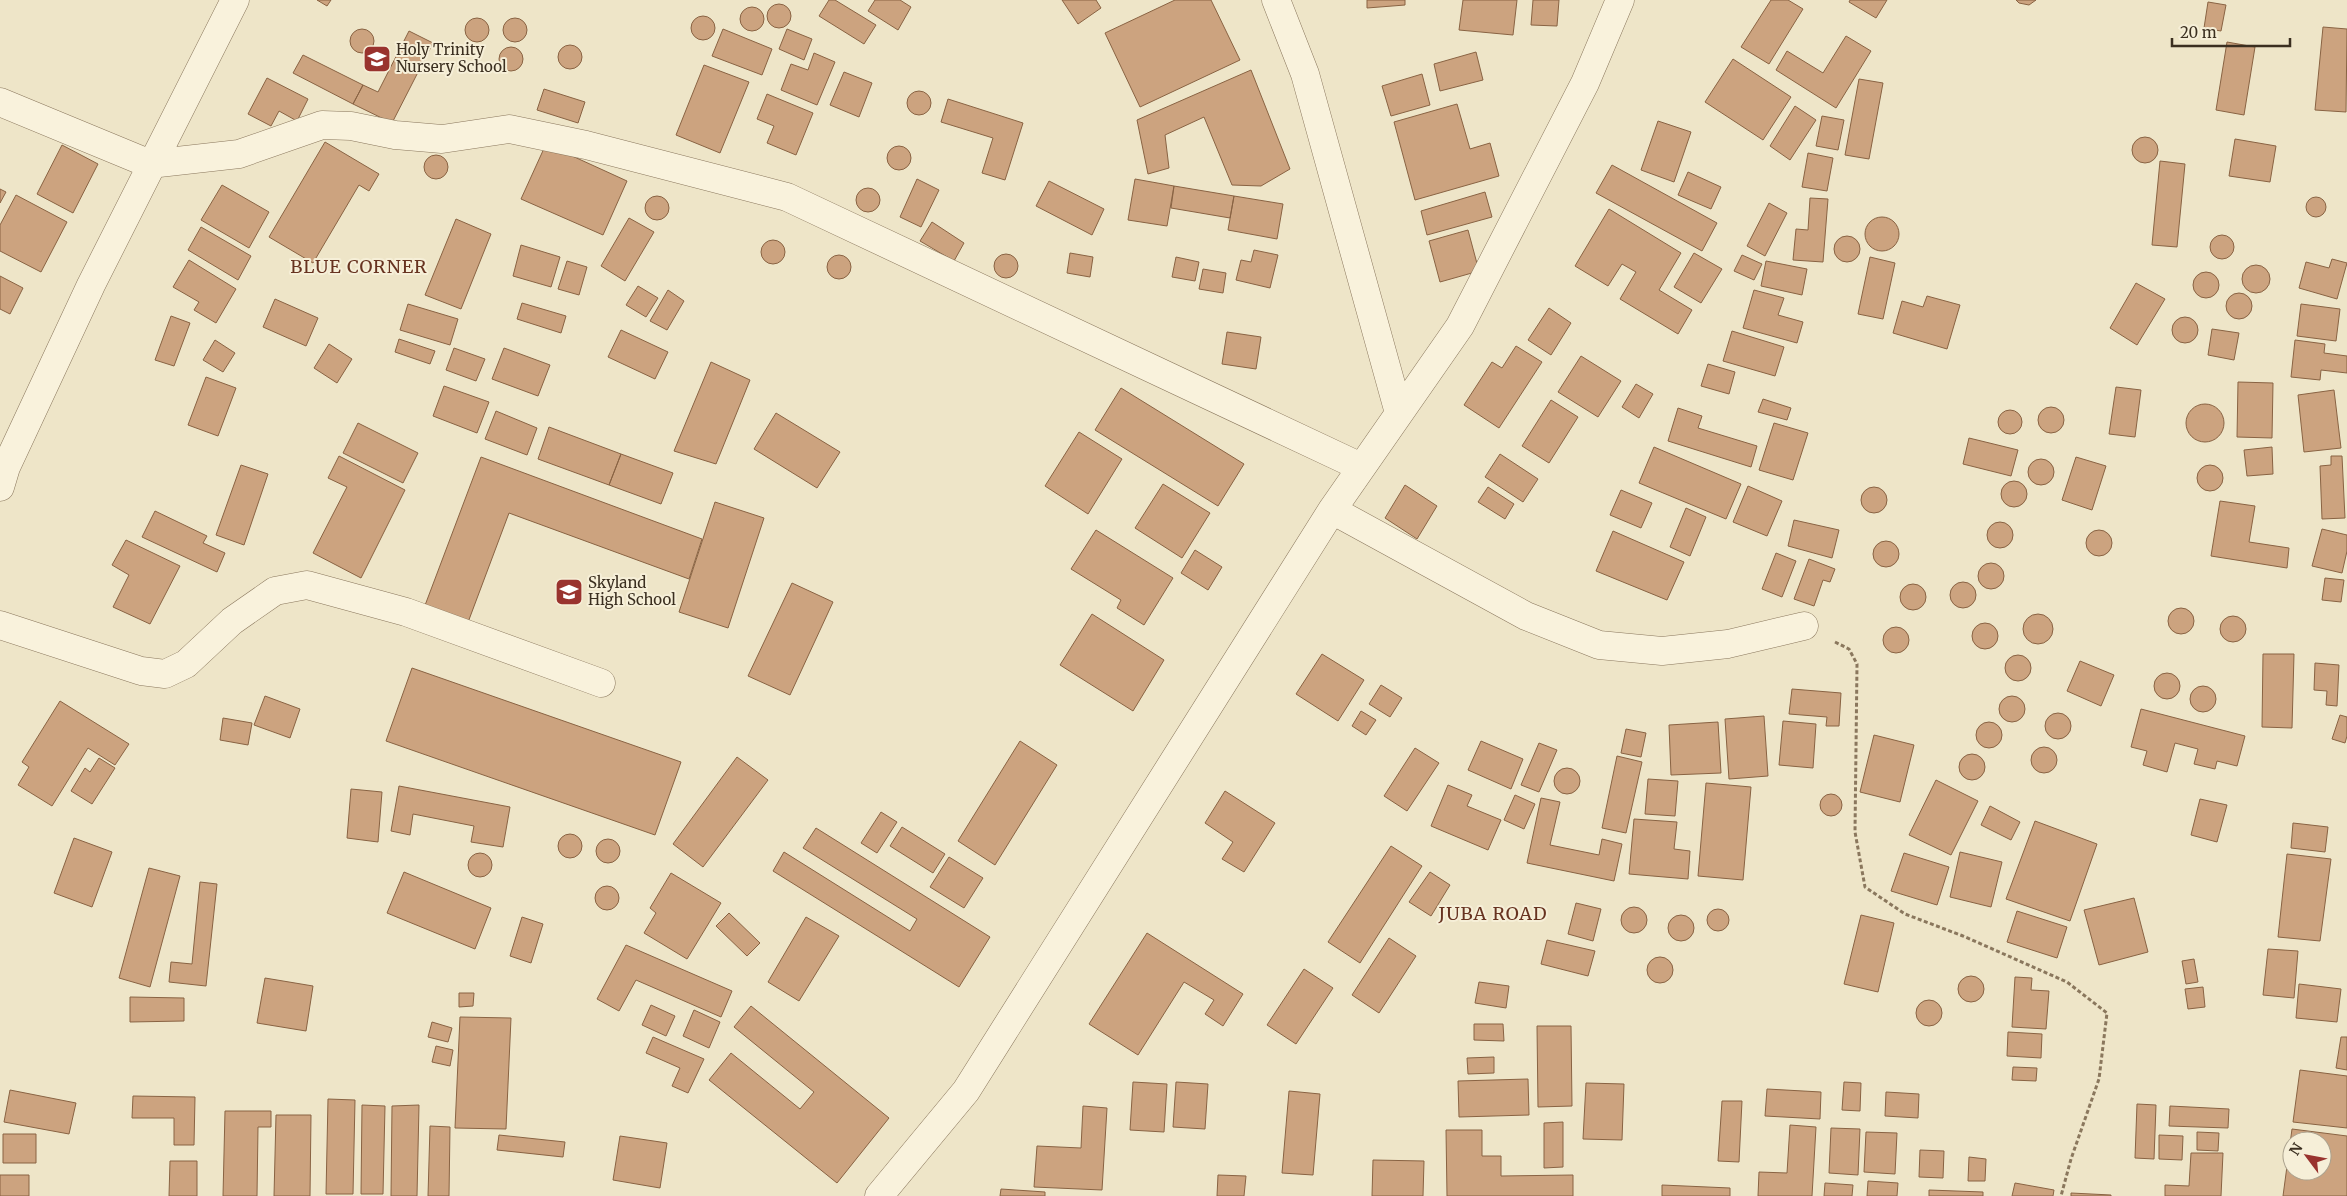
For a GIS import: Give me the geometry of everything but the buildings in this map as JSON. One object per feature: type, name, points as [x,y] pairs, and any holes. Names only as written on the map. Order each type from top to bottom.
[{"type":"street","points":[[0,487],[6,467],[34,406],[150,164],[234,0]]},
{"type":"street","points":[[1276,0],[1305,74],[1399,413]]},
{"type":"street","points":[[878,1196],[966,1090],[1332,510],[1460,326],[1585,83],[1620,0]]},
{"type":"street","points":[[0,102],[150,164],[239,154],[322,125],[351,126],[395,134],[442,139],[509,129],[586,145],[787,197],[1361,467]]},
{"type":"street","points":[[1332,510],[1526,616],[1599,645],[1662,651],[1728,644],[1804,626]]},
{"type":"street","points":[[0,625],[141,671],[166,674],[186,664],[232,621],[275,591],[307,585],[406,612],[601,683]]},
{"type":"path","points":[[1804,626],[1849,649],[1857,664],[1855,832],[1865,887],[1906,914],[1963,936],[2067,982],[2107,1013],[2100,1079],[2071,1159],[2061,1196]]},
{"type":"place","name":"Holy Trinity Nursery School","points":[[377,59]]},
{"type":"place","name":"Skyland High School","points":[[569,592]]},
{"type":"district","name":"BLUE CORNER","points":[[359,267]]},
{"type":"district","name":"JUBA ROAD","points":[[1493,914]]}]
